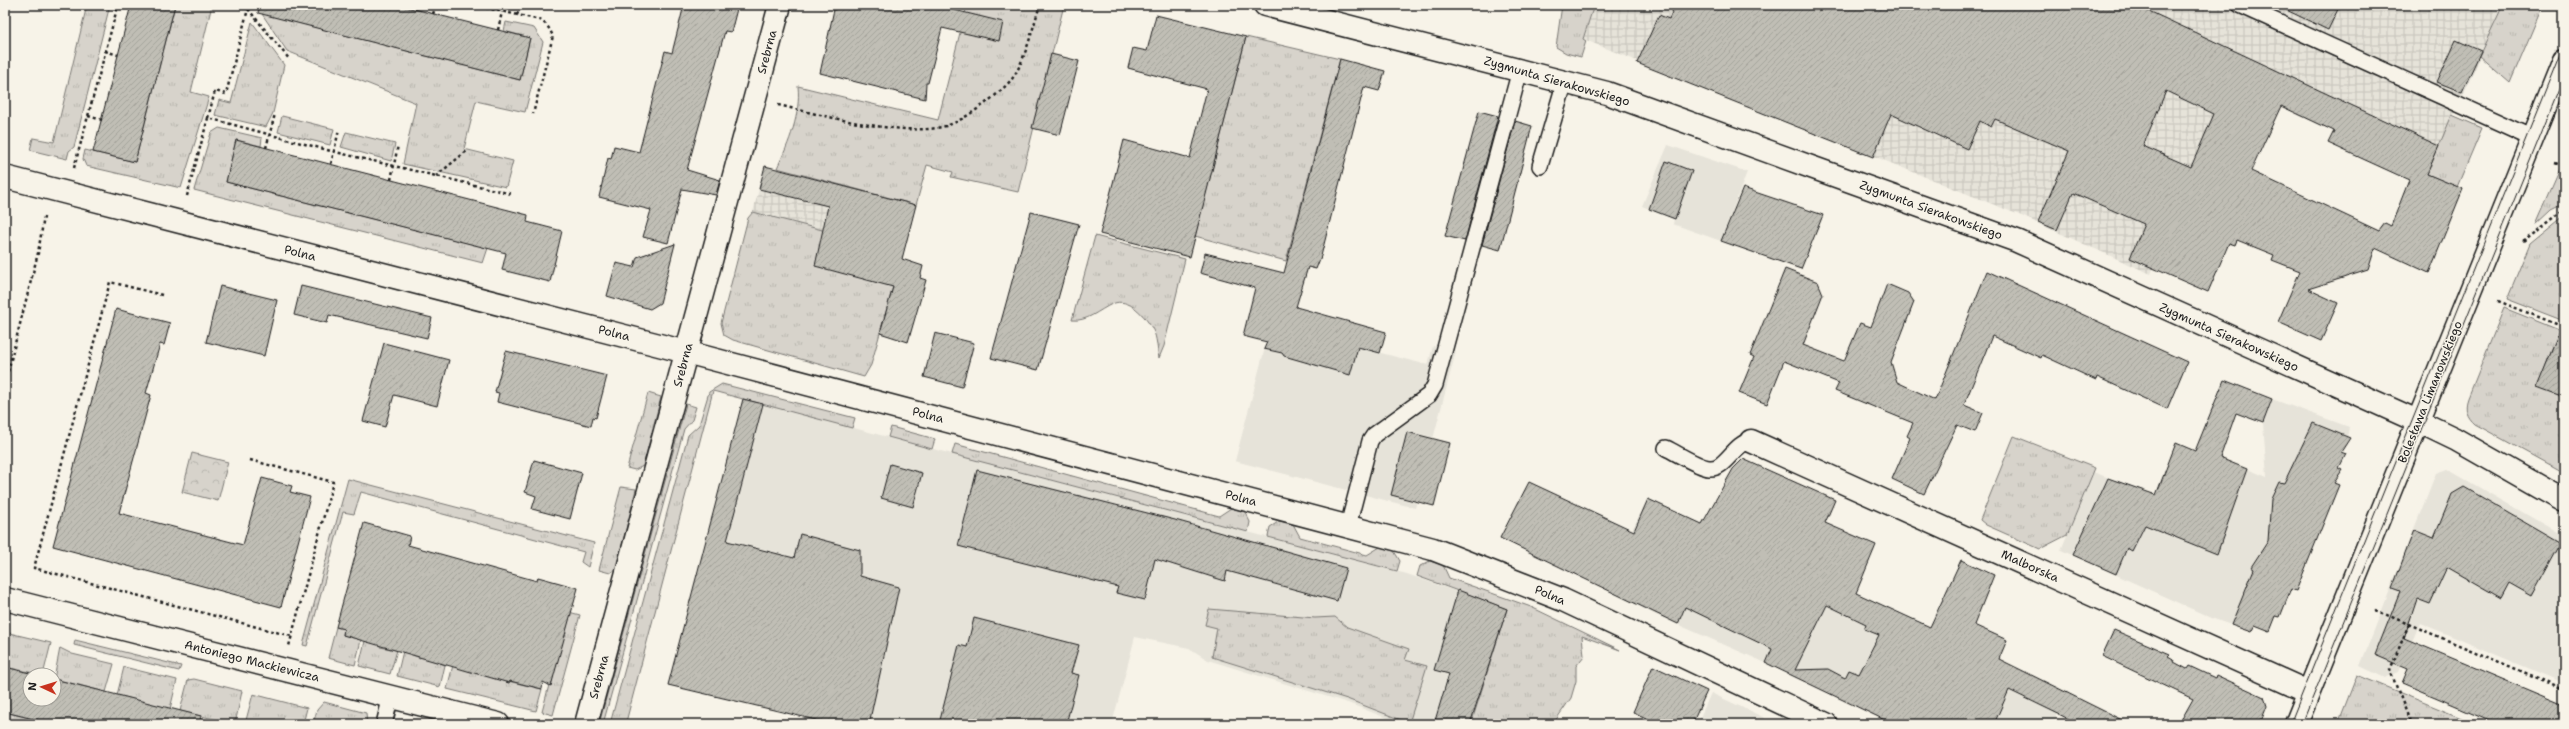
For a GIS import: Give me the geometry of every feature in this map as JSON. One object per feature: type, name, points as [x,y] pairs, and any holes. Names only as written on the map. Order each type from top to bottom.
[{"type":"street","name":"Srebrna","points":[[586,724],[780,5]]},
{"type":"street","name":"Zygmunta Sierakowskiego","points":[[1265,5],[1607,93],[2017,242],[2456,439],[2564,501]]},
{"type":"street","name":"Bolesława Limanowskiego","points":[[2296,724],[2564,60]]},
{"type":"street","name":"Polna","points":[[5,177],[686,352],[1447,553],[1563,600],[1826,724]]},
{"type":"street","name":"Malborska","points":[[1751,441],[2308,692]]},
{"type":"street","name":"Antoniego Mackiewicza","points":[[5,599],[498,724]]},
{"type":"lane","points":[[2240,5],[2533,138]]},
{"type":"lane","points":[[1348,526],[1370,441],[1374,434],[1429,395],[1435,385],[1520,70]]},
{"type":"lane","points":[[1540,166],[1565,81]]},
{"type":"lane","points":[[1666,448],[1709,468],[1719,466],[1740,444],[1751,441]]},
{"type":"lane","points":[[384,724],[391,696]]},
{"type":"path","points":[[74,168],[118,5]]},
{"type":"path","points":[[187,196],[215,92],[226,94],[249,5]]},
{"type":"path","points":[[433,14],[436,5]]},
{"type":"path","points":[[474,5],[547,24],[553,36],[533,114]]},
{"type":"path","points":[[517,15],[521,5]]},
{"type":"path","points":[[772,104],[871,125],[925,129],[947,126],[993,98],[1013,78],[1026,47],[1040,5]]},
{"type":"path","points":[[248,9],[290,60]]},
{"type":"path","points":[[498,30],[502,12]]},
{"type":"path","points":[[105,51],[118,55]]},
{"type":"path","points":[[266,148],[268,134],[276,114]]},
{"type":"path","points":[[88,116],[102,120]]},
{"type":"path","points":[[208,118],[334,152],[512,194]]},
{"type":"path","points":[[331,164],[339,130]]},
{"type":"path","points":[[391,180],[398,145]]},
{"type":"path","points":[[435,176],[468,150]]},
{"type":"path","points":[[2555,163],[2564,166]]},
{"type":"path","points":[[2523,241],[2564,209]]},
{"type":"path","points":[[5,383],[38,253],[44,217]]},
{"type":"path","points":[[162,295],[110,282],[34,568],[291,636]]},
{"type":"path","points":[[2498,300],[2564,327]]},
{"type":"path","points":[[250,460],[333,482],[290,642]]},
{"type":"path","points":[[2375,610],[2564,689]]},
{"type":"path","points":[[2409,624],[2390,670],[2411,724]]},
{"type":"shaded area","points":[[1594,5],[2504,5],[2427,174],[2257,96],[2194,168],[2151,274],[2017,214],[1583,39]]},
{"type":"shaded area","points":[[1668,145],[1747,172],[1721,241],[1673,224],[1674,219],[1642,206]]},
{"type":"shaded area","points":[[765,166],[916,205],[903,251],[753,212]]},
{"type":"shaded area","points":[[1271,325],[1428,365],[1433,346],[1456,351],[1415,508],[1235,461]]},
{"type":"shaded area","points":[[2272,399],[2349,427],[2347,438],[2270,631],[2255,625],[2251,632],[2214,619],[2061,550],[2093,472],[2164,498],[2205,452],[2267,477],[2263,423]]},
{"type":"shaded area","points":[[763,404],[1407,574],[1507,609],[1471,724],[1402,724],[1348,703],[1208,660],[1189,648],[1135,637],[1112,724],[833,724],[688,690]]},
{"type":"shaded area","points":[[2447,469],[2564,536],[2564,683],[2420,623],[2399,672],[2385,678],[2360,666],[2436,473]]},
{"type":"shaded area","points":[[1648,499],[1663,506],[1663,509],[1762,550],[2069,692],[2053,724],[1893,724],[1766,663],[1656,615],[1602,587]]},
{"type":"shaded area","points":[[1711,693],[1765,718],[1763,724],[1697,724]]},
{"type":"green space","points":[[87,5],[110,5],[74,147],[69,151],[67,159],[30,150],[33,138],[54,142]]},
{"type":"green space","points":[[175,5],[212,5],[191,92],[209,97],[181,188],[86,166],[83,159],[85,150],[135,162]]},
{"type":"green space","points":[[256,5],[271,5],[268,15],[520,80],[530,38],[504,31],[506,22],[534,28],[543,42],[525,112],[476,101],[464,149],[513,161],[506,187],[403,164],[416,103],[287,51]]},
{"type":"green space","points":[[967,5],[1064,5],[1018,192],[951,177],[953,172],[927,165],[916,205],[777,168],[786,149],[796,118],[798,107],[798,86],[938,120]]},
{"type":"green space","points":[[1562,5],[1594,5],[1583,39],[1586,41],[1581,57],[1566,53],[1556,47]]},
{"type":"green space","points":[[2503,5],[2543,5],[2510,83],[2479,56]]},
{"type":"green space","points":[[252,22],[284,65],[273,113],[266,127],[215,115],[219,100],[231,103]]},
{"type":"green space","points":[[1246,37],[1340,59],[1286,261],[1195,236]]},
{"type":"green space","points":[[2452,115],[2482,128],[2457,187],[2427,174]]},
{"type":"green space","points":[[282,116],[334,129],[330,145],[278,132]]},
{"type":"green space","points":[[219,128],[262,138],[261,146],[236,140],[226,182],[488,248],[483,263],[194,190],[211,133]]},
{"type":"green space","points":[[346,132],[395,144],[391,161],[341,147]]},
{"type":"green space","points":[[2560,169],[2564,171],[2564,203],[2552,209],[2536,224]]},
{"type":"green space","points":[[753,212],[903,251],[871,365],[864,377],[733,340],[724,335],[721,323],[748,218]]},
{"type":"green space","points":[[2564,215],[2564,321],[2507,299],[2530,243]]},
{"type":"green space","points":[[1095,236],[1185,259],[1164,346],[1159,358],[1153,330],[1146,319],[1131,305],[1118,302],[1083,319],[1072,320]]},
{"type":"green space","points":[[2504,308],[2564,332],[2553,347],[2538,386],[2564,397],[2564,473],[2475,424],[2470,419],[2467,412],[2466,406],[2468,398]]},
{"type":"green space","points":[[722,384],[855,418],[852,428],[713,391],[626,722],[623,724],[610,724],[688,435],[699,425],[709,392]]},
{"type":"green space","points":[[648,393],[661,397],[643,466],[635,470],[627,468]]},
{"type":"green space","points":[[686,404],[696,407],[692,420],[684,429],[603,724],[599,724]]},
{"type":"green space","points":[[891,427],[935,439],[932,449],[888,437]]},
{"type":"green space","points":[[2014,436],[2095,468],[2067,535],[2040,549],[1986,525],[1980,520]]},
{"type":"green space","points":[[955,444],[1219,516],[1231,508],[1245,512],[1250,522],[1248,532],[952,454]]},
{"type":"green space","points":[[192,453],[228,462],[218,501],[182,492]]},
{"type":"green space","points":[[348,479],[594,543],[588,567],[581,562],[584,552],[361,492],[354,514],[343,512],[307,646],[303,645]]},
{"type":"green space","points":[[621,487],[636,489],[616,569],[610,573],[599,570]]},
{"type":"green space","points":[[1280,521],[1293,524],[1300,537],[1367,555],[1380,547],[1394,551],[1400,561],[1397,571],[1268,537],[1270,527]]},
{"type":"green space","points":[[1430,561],[1443,565],[1449,578],[1531,607],[1620,650],[1582,636],[1584,656],[1576,666],[1576,681],[1571,698],[1553,724],[1471,724],[1507,609],[1417,576],[1420,566]]},
{"type":"green space","points":[[1209,609],[1315,618],[1335,617],[1347,627],[1409,649],[1405,660],[1427,666],[1409,723],[1347,699],[1212,657],[1217,628],[1205,625]]},
{"type":"green space","points":[[569,612],[580,615],[553,715],[542,712],[549,685],[551,685]]},
{"type":"green space","points":[[336,627],[344,629],[343,635],[361,640],[355,665],[328,658]]},
{"type":"green space","points":[[5,632],[51,643],[45,667],[22,667],[22,671],[5,667]]},
{"type":"green space","points":[[75,640],[181,666],[179,671],[74,645]]},
{"type":"green space","points":[[365,641],[381,645],[380,647],[397,650],[390,674],[359,666]]},
{"type":"green space","points":[[60,648],[72,654],[114,664],[106,692],[62,681],[62,667],[56,667]]},
{"type":"green space","points":[[403,651],[420,658],[421,656],[445,665],[440,687],[397,676]]},
{"type":"green space","points":[[453,665],[478,674],[542,689],[536,711],[447,689]]},
{"type":"green space","points":[[124,667],[177,680],[170,709],[117,695]]},
{"type":"green space","points":[[2357,675],[2476,724],[2338,724]]},
{"type":"green space","points":[[194,679],[242,691],[235,724],[180,711],[188,680]]},
{"type":"green space","points":[[253,694],[307,708],[303,724],[245,724]]},
{"type":"green space","points":[[324,702],[366,713],[367,724],[313,724],[317,710]]},
{"type":"green space","points":[[5,712],[54,724],[5,724]]},
{"type":"building","points":[[131,5],[175,5],[135,162],[93,152]]},
{"type":"building","points":[[259,5],[398,5],[530,38],[520,80],[258,13]]},
{"type":"building","points":[[684,5],[738,5],[731,32],[725,31],[687,170],[720,180],[716,195],[682,189],[668,243],[643,237],[651,210],[599,197],[608,158],[611,159],[614,146],[639,152],[665,51],[672,53]]},
{"type":"building","points":[[835,5],[934,5],[1003,22],[999,41],[942,28],[928,83],[926,83],[925,99],[820,73]]},
{"type":"building","points":[[1675,5],[2136,5],[2439,146],[2427,174],[2463,189],[2429,273],[2375,248],[2368,270],[2308,289],[2338,303],[2321,341],[2278,322],[2300,271],[2272,260],[2274,255],[2237,240],[2235,245],[2229,243],[2208,292],[2130,258],[2144,224],[2073,193],[2057,230],[2038,222],[2069,151],[1995,119],[1991,127],[1980,121],[1967,149],[1891,114],[1873,157],[1637,63],[1659,15],[1669,19]],"holes":[[[2166,91],[2214,114],[2191,167],[2143,146]],[[2281,106],[2334,131],[2328,143],[2409,180],[2391,226],[2385,223],[2379,231],[2251,171]]]},
{"type":"building","points":[[2276,5],[2340,5],[2328,30]]},
{"type":"building","points":[[1156,15],[1246,37],[1190,257],[1100,234],[1124,140],[1190,158],[1207,89],[1128,68],[1133,48],[1147,51]]},
{"type":"building","points":[[2456,40],[2481,51],[2462,92],[2437,82]]},
{"type":"building","points":[[1051,54],[1079,61],[1060,135],[1032,128]]},
{"type":"building","points":[[1340,59],[1385,71],[1379,91],[1364,87],[1321,256],[1316,269],[1308,267],[1296,307],[1386,332],[1380,353],[1358,347],[1350,375],[1284,356],[1282,353],[1264,349],[1267,342],[1243,336],[1255,288],[1200,273],[1205,253],[1284,273]]},
{"type":"building","points":[[1479,111],[1498,116],[1465,241],[1445,236]]},
{"type":"building","points":[[1515,121],[1532,126],[1500,250],[1482,245]]},
{"type":"building","points":[[236,140],[528,215],[527,222],[562,231],[550,282],[502,270],[506,253],[226,182]]},
{"type":"building","points":[[1666,161],[1692,171],[1675,219],[1649,209]]},
{"type":"building","points":[[765,166],[916,205],[902,259],[923,266],[920,278],[926,280],[908,342],[880,333],[893,287],[815,266],[828,206],[759,189]]},
{"type":"building","points":[[1743,188],[1823,215],[1801,269],[1721,241]]},
{"type":"building","points":[[1031,212],[1079,224],[1038,370],[991,358]]},
{"type":"building","points":[[675,244],[660,303],[650,309],[607,296],[616,263],[634,267],[637,257]]},
{"type":"building","points":[[1785,269],[1818,282],[1823,294],[1803,345],[1844,361],[1860,323],[1871,327],[1887,284],[1908,293],[1914,302],[1891,362],[1897,382],[1935,400],[1987,271],[2187,362],[2167,409],[2097,377],[2096,380],[2042,355],[2041,358],[1992,336],[1964,405],[1983,413],[1975,432],[1957,425],[1924,494],[1892,479],[1910,438],[1907,436],[1913,423],[1835,391],[1839,383],[1784,361],[1767,404],[1739,393],[1754,357],[1750,355]]},
{"type":"building","points":[[220,286],[277,300],[264,356],[206,342]]},
{"type":"building","points":[[301,286],[432,318],[427,338],[329,315],[327,323],[294,315]]},
{"type":"building","points":[[116,309],[170,323],[164,345],[160,344],[146,393],[151,395],[119,513],[243,545],[262,478],[292,486],[290,492],[310,497],[281,607],[53,546]]},
{"type":"building","points":[[2564,323],[2564,397],[2537,387]]},
{"type":"building","points":[[935,333],[974,343],[962,387],[924,377]]},
{"type":"building","points":[[384,343],[449,360],[437,406],[394,395],[385,427],[363,421]]},
{"type":"building","points":[[506,351],[607,376],[596,418],[593,417],[591,426],[497,402],[499,393],[495,392]]},
{"type":"building","points":[[2224,380],[2272,399],[2263,423],[2236,413],[2220,458],[2247,469],[2217,554],[2145,525],[2132,551],[2127,548],[2116,574],[2073,555],[2108,478],[2156,495],[2176,443],[2195,451]]},
{"type":"building","points":[[743,399],[763,404],[727,541],[794,558],[800,534],[860,550],[860,576],[899,587],[869,724],[833,724],[668,685]]},
{"type":"building","points":[[2313,423],[2350,438],[2341,452],[2346,454],[2339,468],[2343,470],[2334,483],[2339,485],[2296,591],[2291,589],[2280,617],[2276,616],[2270,631],[2255,625],[2251,632],[2231,625],[2254,569],[2251,567],[2268,541],[2271,499],[2279,482],[2284,483]]},
{"type":"building","points":[[1407,432],[1450,443],[1434,506],[1391,495]]},
{"type":"building","points":[[1743,459],[1835,500],[1825,523],[1876,545],[1856,593],[1930,627],[1961,560],[1994,575],[1974,625],[2007,640],[1999,659],[2130,724],[2079,724],[2009,690],[1994,724],[1893,724],[1766,663],[1772,649],[1685,607],[1678,624],[1500,538],[1529,482],[1634,531],[1648,499],[1702,524],[1733,469]],"holes":[[[1827,605],[1866,624],[1864,629],[1879,635],[1859,674],[1849,670],[1845,678],[1828,669],[1795,670]]]},
{"type":"building","points":[[534,460],[582,473],[570,519],[532,509],[536,496],[525,492]]},
{"type":"building","points":[[890,464],[922,473],[913,507],[881,498]]},
{"type":"building","points":[[977,470],[1175,520],[1346,568],[1337,601],[1227,571],[1225,581],[1155,559],[1145,600],[1116,593],[1118,587],[958,546]]},
{"type":"building","points":[[2464,487],[2561,543],[2532,596],[2509,583],[2501,598],[2447,567],[2430,604],[2417,599],[2404,638],[2564,705],[2564,724],[2499,724],[2402,683],[2408,669],[2375,655],[2400,592],[2392,589],[2414,530],[2434,538],[2452,494]]},
{"type":"building","points":[[364,523],[410,536],[408,545],[537,581],[538,577],[578,588],[551,686],[543,682],[542,689],[510,681],[509,683],[343,635],[344,629],[336,627]]},
{"type":"building","points":[[1458,590],[1507,609],[1470,724],[1434,724],[1449,674],[1434,670]]},
{"type":"building","points":[[974,618],[1079,645],[1071,673],[1079,675],[1066,724],[939,724],[959,645],[967,647]]},
{"type":"building","points":[[2114,630],[2170,654],[2168,656],[2175,660],[2174,662],[2187,669],[2189,666],[2215,678],[2216,675],[2264,697],[2267,706],[2260,724],[2179,724],[2193,699],[2102,656]]},
{"type":"building","points":[[1653,666],[1707,691],[1692,724],[1659,724],[1633,712]]},
{"type":"building","points":[[5,667],[22,671],[22,707],[62,707],[62,681],[201,716],[200,724],[54,724],[5,712]]},
{"type":"tram line","points":[[2290,724],[2564,44]]},
{"type":"tram line","points":[[2302,724],[2564,77]]}]
